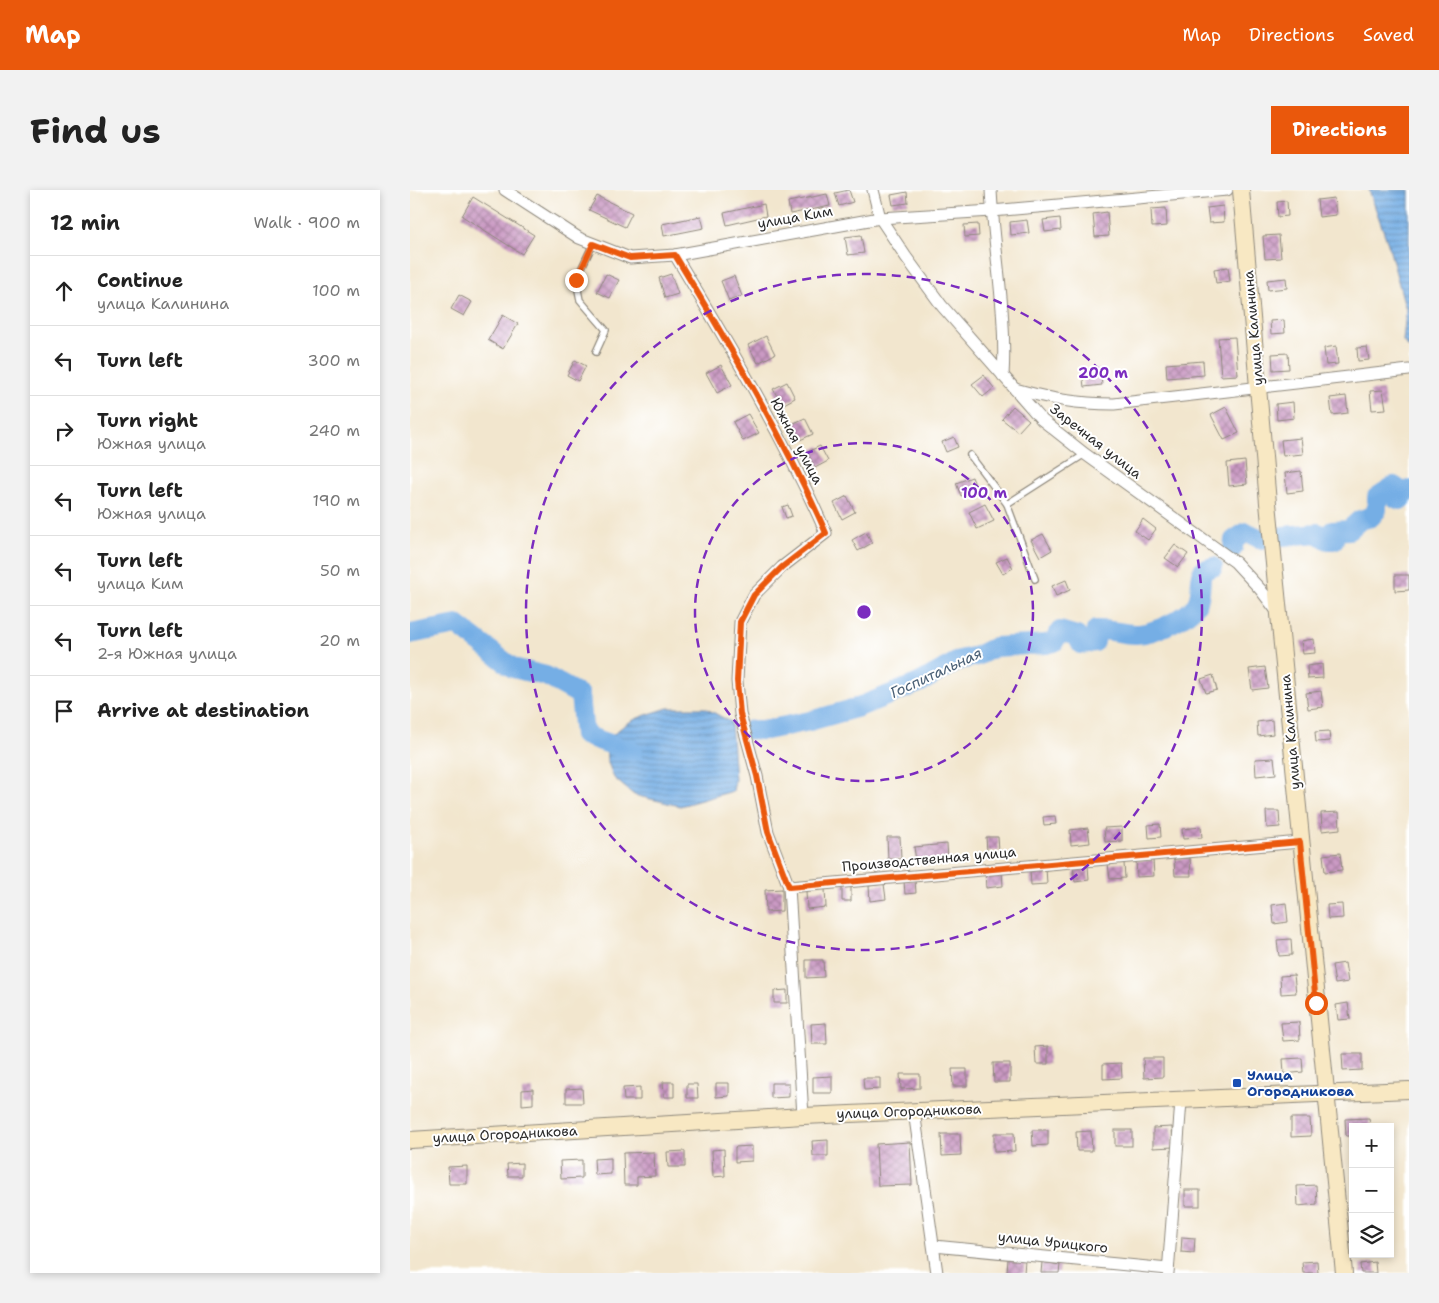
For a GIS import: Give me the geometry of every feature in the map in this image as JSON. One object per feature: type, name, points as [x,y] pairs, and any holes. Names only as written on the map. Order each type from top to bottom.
[{"type":"street","name":"улица Ким","points":[[505,190],[579,238],[630,258],[675,255],[880,218],[992,211],[1228,190]]},
{"type":"street","name":"Заречная улица","points":[[873,190],[880,218],[942,306],[1042,420],[1085,454],[1235,562],[1260,589],[1280,616]]},
{"type":"street","points":[[991,190],[1003,304],[1004,376]]},
{"type":"street","name":"улица Калинина","points":[[1241,190],[1300,842],[1344,1273]]},
{"type":"street","name":"Южная улица","points":[[675,255],[716,323],[804,484],[826,533],[782,567],[754,595],[740,622],[737,681],[740,714],[757,776],[768,832],[789,887]]},
{"type":"street","points":[[1014,389],[1058,401],[1106,404],[1409,370]]},
{"type":"street","name":"Производственная улица","points":[[789,887],[1300,842]]},
{"type":"street","points":[[789,887],[803,1116]]},
{"type":"street","name":"улица Огородникова","points":[[410,1140],[803,1116],[1409,1090]]},
{"type":"street","points":[[1168,1271],[1181,1100]]},
{"type":"street","points":[[914,1111],[937,1273]]},
{"type":"street","name":"улица Урицкого","points":[[934,1246],[1168,1271]]},
{"type":"lane","points":[[593,244],[576,280],[580,300],[606,330],[596,352]]},
{"type":"lane","points":[[1007,504],[1085,454]]},
{"type":"lane","points":[[970,455],[1007,504],[1035,579]]},
{"type":"water","points":[[1369,190],[1409,190],[1409,348],[1403,341],[1406,310],[1388,244]]},
{"type":"water","points":[[668,708],[705,708],[731,722],[735,780],[733,791],[680,806],[634,795],[614,778],[607,760],[606,744],[612,736],[633,720]]},
{"type":"building","points":[[849,190],[853,202],[839,206],[835,193]]},
{"type":"building","points":[[907,192],[908,203],[893,205],[891,195]]},
{"type":"building","points":[[827,194],[830,206],[790,214],[788,202]]},
{"type":"building","points":[[597,196],[632,213],[625,227],[589,210]]},
{"type":"building","points":[[473,197],[534,235],[522,254],[462,216]]},
{"type":"building","points":[[1334,198],[1336,215],[1319,217],[1317,200]]},
{"type":"building","points":[[1287,201],[1288,216],[1278,217],[1277,202]]},
{"type":"building","points":[[764,204],[766,216],[727,225],[724,213]]},
{"type":"building","points":[[1223,206],[1224,222],[1209,223],[1207,208]]},
{"type":"building","points":[[1166,208],[1167,226],[1152,227],[1151,209]]},
{"type":"building","points":[[1107,212],[1109,236],[1095,237],[1093,214]]},
{"type":"building","points":[[701,216],[704,228],[664,236],[662,224]]},
{"type":"building","points":[[1060,218],[1061,230],[1045,232],[1043,220]]},
{"type":"building","points":[[1027,220],[1029,233],[1011,235],[1010,222]]},
{"type":"building","points":[[978,224],[979,236],[965,237],[964,225]]},
{"type":"building","points":[[861,235],[864,253],[848,255],[845,237]]},
{"type":"building","points":[[1279,235],[1281,258],[1265,259],[1263,236]]},
{"type":"building","points":[[1228,267],[1230,281],[1216,283],[1214,269]]},
{"type":"building","points":[[606,274],[619,280],[610,298],[597,292]]},
{"type":"building","points":[[671,274],[678,294],[665,298],[659,278]]},
{"type":"building","points":[[734,276],[742,296],[729,301],[721,281]]},
{"type":"building","points":[[1286,278],[1287,288],[1268,290],[1267,280]]},
{"type":"building","points":[[459,295],[472,302],[464,316],[451,309]]},
{"type":"building","points":[[503,315],[518,324],[503,349],[488,340]]},
{"type":"building","points":[[1284,320],[1285,333],[1271,334],[1270,321]]},
{"type":"building","points":[[766,336],[775,354],[758,363],[748,345]]},
{"type":"building","points":[[1235,337],[1238,375],[1221,376],[1218,338]]},
{"type":"building","points":[[1336,346],[1338,364],[1326,365],[1324,348]]},
{"type":"building","points":[[1367,347],[1369,360],[1358,361],[1357,348]]},
{"type":"building","points":[[1288,353],[1289,369],[1273,370],[1272,354]]},
{"type":"building","points":[[575,360],[586,366],[578,381],[567,375]]},
{"type":"building","points":[[1203,361],[1204,375],[1167,378],[1166,364]]},
{"type":"building","points":[[721,365],[732,385],[717,393],[706,373]]},
{"type":"building","points":[[1100,369],[1102,385],[1084,387],[1082,371]]},
{"type":"building","points":[[984,375],[994,388],[983,397],[972,384]]},
{"type":"building","points":[[787,382],[795,398],[782,405],[773,389]]},
{"type":"building","points":[[1383,390],[1386,409],[1372,410],[1370,391]]},
{"type":"building","points":[[1346,396],[1348,413],[1332,415],[1330,398]]},
{"type":"building","points":[[1293,402],[1294,418],[1277,420],[1276,404]]},
{"type":"building","points":[[1013,406],[1029,420],[1018,432],[1002,419]]},
{"type":"building","points":[[1226,407],[1239,433],[1224,440],[1211,415]]},
{"type":"building","points":[[748,414],[759,433],[743,441],[733,422]]},
{"type":"building","points":[[805,418],[813,434],[800,440],[792,424]]},
{"type":"building","points":[[954,437],[958,447],[946,452],[942,442]]},
{"type":"building","points":[[1301,438],[1303,454],[1283,456],[1281,440]]},
{"type":"building","points":[[820,446],[828,461],[815,468],[807,452]]},
{"type":"building","points":[[1245,461],[1247,484],[1229,486],[1227,463]]},
{"type":"building","points":[[1301,471],[1303,491],[1287,493],[1285,473]]},
{"type":"building","points":[[972,477],[977,490],[961,496],[956,483]]},
{"type":"building","points":[[847,496],[855,512],[842,519],[834,503]]},
{"type":"building","points":[[985,504],[994,521],[977,529],[969,512]]},
{"type":"building","points":[[788,505],[792,516],[786,518],[782,507]]},
{"type":"building","points":[[1143,519],[1156,529],[1148,540],[1135,531]]},
{"type":"building","points":[[866,532],[872,543],[858,551],[852,540]]},
{"type":"building","points":[[1043,534],[1052,550],[1040,557],[1031,540]]},
{"type":"building","points":[[1175,545],[1188,554],[1178,567],[1165,558]]},
{"type":"building","points":[[1007,557],[1013,568],[1003,574],[996,562]]},
{"type":"building","points":[[1395,575],[1409,575],[1409,590],[1395,591]]},
{"type":"building","points":[[1066,580],[1070,590],[1056,596],[1052,586]]},
{"type":"building","points":[[1314,639],[1315,653],[1303,654],[1301,641]]},
{"type":"building","points":[[1322,664],[1323,678],[1308,679],[1307,666]]},
{"type":"building","points":[[1265,667],[1268,688],[1252,690],[1249,669]]},
{"type":"building","points":[[1213,675],[1217,690],[1206,693],[1201,679]]},
{"type":"building","points":[[1321,691],[1323,707],[1308,709],[1306,693]]},
{"type":"building","points":[[1272,720],[1273,734],[1258,736],[1257,722]]},
{"type":"building","points":[[1329,731],[1330,741],[1316,742],[1315,732]]},
{"type":"building","points":[[1274,758],[1276,774],[1256,776],[1255,759]]},
{"type":"building","points":[[1266,811],[1279,811],[1280,827],[1267,828]]},
{"type":"building","points":[[1339,812],[1340,829],[1322,831],[1321,813]]},
{"type":"building","points":[[1055,816],[1056,824],[1044,825],[1043,817]]},
{"type":"building","points":[[1160,824],[1161,837],[1149,838],[1148,825]]},
{"type":"building","points":[[1122,827],[1122,841],[1105,842],[1104,828]]},
{"type":"building","points":[[1201,827],[1202,838],[1183,839],[1182,829]]},
{"type":"building","points":[[1088,828],[1090,843],[1071,845],[1070,830]]},
{"type":"building","points":[[887,837],[900,837],[901,859],[888,859]]},
{"type":"building","points":[[986,837],[998,837],[999,851],[987,851]]},
{"type":"building","points":[[947,844],[948,859],[916,861],[914,847]]},
{"type":"building","points":[[1340,853],[1342,870],[1325,872],[1323,855]]},
{"type":"building","points":[[1190,858],[1191,876],[1175,876],[1174,859]]},
{"type":"building","points":[[1153,860],[1154,876],[1137,877],[1136,861]]},
{"type":"building","points":[[1124,863],[1125,878],[1110,879],[1108,864]]},
{"type":"building","points":[[1088,865],[1089,880],[1075,882],[1073,866]]},
{"type":"building","points":[[1046,868],[1047,884],[1031,885],[1030,869]]},
{"type":"building","points":[[1002,871],[1003,886],[986,888],[985,872]]},
{"type":"building","points":[[915,880],[916,893],[905,894],[904,881]]},
{"type":"building","points":[[851,883],[851,901],[842,901],[842,884]]},
{"type":"building","points":[[884,884],[886,899],[870,901],[869,886]]},
{"type":"building","points":[[782,889],[782,911],[766,912],[765,890]]},
{"type":"building","points":[[825,889],[826,907],[807,909],[806,891]]},
{"type":"building","points":[[1286,903],[1288,922],[1274,924],[1272,905]]},
{"type":"building","points":[[1342,904],[1343,918],[1328,919],[1327,905]]},
{"type":"building","points":[[1291,939],[1292,955],[1279,956],[1277,940]]},
{"type":"building","points":[[806,960],[823,960],[824,977],[806,978]]},
{"type":"building","points":[[1345,963],[1348,982],[1335,984],[1332,965]]},
{"type":"building","points":[[1294,975],[1296,993],[1281,994],[1280,976]]},
{"type":"building","points":[[787,990],[787,1003],[774,1003],[774,991]]},
{"type":"building","points":[[1348,1003],[1350,1019],[1338,1020],[1336,1005]]},
{"type":"building","points":[[1299,1022],[1300,1040],[1283,1041],[1281,1023]]},
{"type":"building","points":[[826,1023],[827,1044],[812,1044],[811,1024]]},
{"type":"building","points":[[1048,1046],[1048,1064],[1036,1064],[1035,1047]]},
{"type":"building","points":[[1342,1054],[1362,1054],[1362,1070],[1343,1071]]},
{"type":"building","points":[[1143,1058],[1163,1058],[1163,1077],[1144,1078]]},
{"type":"building","points":[[1302,1058],[1303,1072],[1284,1074],[1283,1059]]},
{"type":"building","points":[[993,1063],[1010,1063],[1010,1082],[994,1082]]},
{"type":"building","points":[[1121,1063],[1122,1078],[1103,1079],[1103,1064]]},
{"type":"building","points":[[952,1069],[967,1069],[967,1086],[953,1086]]},
{"type":"building","points":[[900,1074],[920,1074],[920,1088],[901,1089]]},
{"type":"building","points":[[832,1076],[832,1093],[813,1093],[813,1077]]},
{"type":"building","points":[[863,1078],[880,1078],[880,1089],[864,1090]]},
{"type":"building","points":[[663,1082],[674,1082],[674,1097],[664,1097]]},
{"type":"building","points":[[716,1083],[729,1083],[729,1096],[716,1097]]},
{"type":"building","points":[[771,1083],[789,1083],[789,1097],[771,1098]]},
{"type":"building","points":[[687,1084],[697,1084],[698,1098],[687,1098]]},
{"type":"building","points":[[640,1087],[640,1100],[624,1100],[623,1088]]},
{"type":"building","points":[[582,1088],[583,1103],[566,1103],[566,1089]]},
{"type":"building","points":[[533,1089],[533,1104],[522,1105],[522,1090]]},
{"type":"building","points":[[1291,1118],[1310,1118],[1311,1136],[1291,1137]]},
{"type":"building","points":[[1369,1118],[1370,1123],[1349,1123],[1349,1136],[1346,1136],[1345,1119]]},
{"type":"building","points":[[1172,1127],[1173,1147],[1153,1148],[1153,1128]]},
{"type":"building","points":[[1032,1130],[1048,1130],[1048,1145],[1033,1146]]},
{"type":"building","points":[[1115,1130],[1132,1130],[1132,1146],[1115,1146]]},
{"type":"building","points":[[1091,1131],[1092,1151],[1077,1151],[1076,1132]]},
{"type":"building","points":[[994,1133],[1014,1133],[1015,1151],[994,1152]]},
{"type":"building","points":[[941,1134],[960,1134],[961,1155],[942,1156]]},
{"type":"building","points":[[828,1140],[828,1156],[813,1156],[812,1141]]},
{"type":"building","points":[[910,1142],[912,1185],[878,1186],[876,1144]]},
{"type":"building","points":[[752,1146],[752,1161],[735,1162],[735,1147]]},
{"type":"building","points":[[724,1149],[725,1176],[713,1177],[712,1150]]},
{"type":"building","points":[[685,1151],[685,1167],[668,1167],[667,1152]]},
{"type":"building","points":[[654,1152],[655,1176],[637,1177],[637,1185],[624,1185],[623,1153]]},
{"type":"building","points":[[611,1158],[611,1174],[595,1175],[594,1159]]},
{"type":"building","points":[[582,1160],[582,1178],[561,1179],[560,1161]]},
{"type":"building","points":[[522,1163],[522,1176],[508,1176],[507,1164]]},
{"type":"building","points":[[467,1166],[467,1184],[449,1184],[448,1167]]},
{"type":"building","points":[[1316,1185],[1317,1204],[1298,1206],[1297,1186]]},
{"type":"building","points":[[1185,1190],[1200,1190],[1200,1206],[1185,1206]]},
{"type":"building","points":[[1182,1237],[1195,1238],[1194,1253],[1181,1252]]},
{"type":"building","points":[[1008,1259],[1025,1260],[1024,1273],[1007,1273]]},
{"type":"building","points":[[1317,1261],[1318,1273],[1303,1273],[1302,1262]]},
{"type":"building","points":[[1042,1262],[1060,1265],[1059,1273],[1041,1273]]},
{"type":"building","points":[[1375,1262],[1376,1273],[1361,1273],[1360,1264]]},
{"type":"waterway","name":"Госпитальная","points":[[1283,536],[1318,533],[1328,540],[1334,540],[1332,531],[1349,530],[1360,520],[1371,517],[1377,510],[1377,497],[1394,486],[1397,488],[1396,498],[1400,500],[1409,490]]},
{"type":"waterway","name":"Госпитальная","points":[[1233,548],[1234,540],[1246,532],[1261,539]]},
{"type":"waterway","name":"Госпитальная","points":[[751,730],[766,730],[810,721],[856,708],[919,683],[960,660],[977,656],[995,647],[1054,642],[1060,631],[1077,636],[1081,644],[1095,642],[1096,630],[1135,634],[1151,632],[1180,619],[1194,607],[1199,597],[1203,570],[1213,567]]},
{"type":"waterway","name":"Госпитальная","points":[[410,634],[457,625],[513,668],[546,676],[580,695],[584,735],[633,752]]},
{"type":"place","name":"Улица Огородникова","points":[[1237,1083]]},
{"type":"route","points":[[576,280],[593,244],[630,258],[675,255],[716,323],[804,484],[826,533],[782,567],[754,595],[740,622],[737,681],[740,714],[757,776],[768,832],[789,887],[1300,842],[1316,1003]]}]
